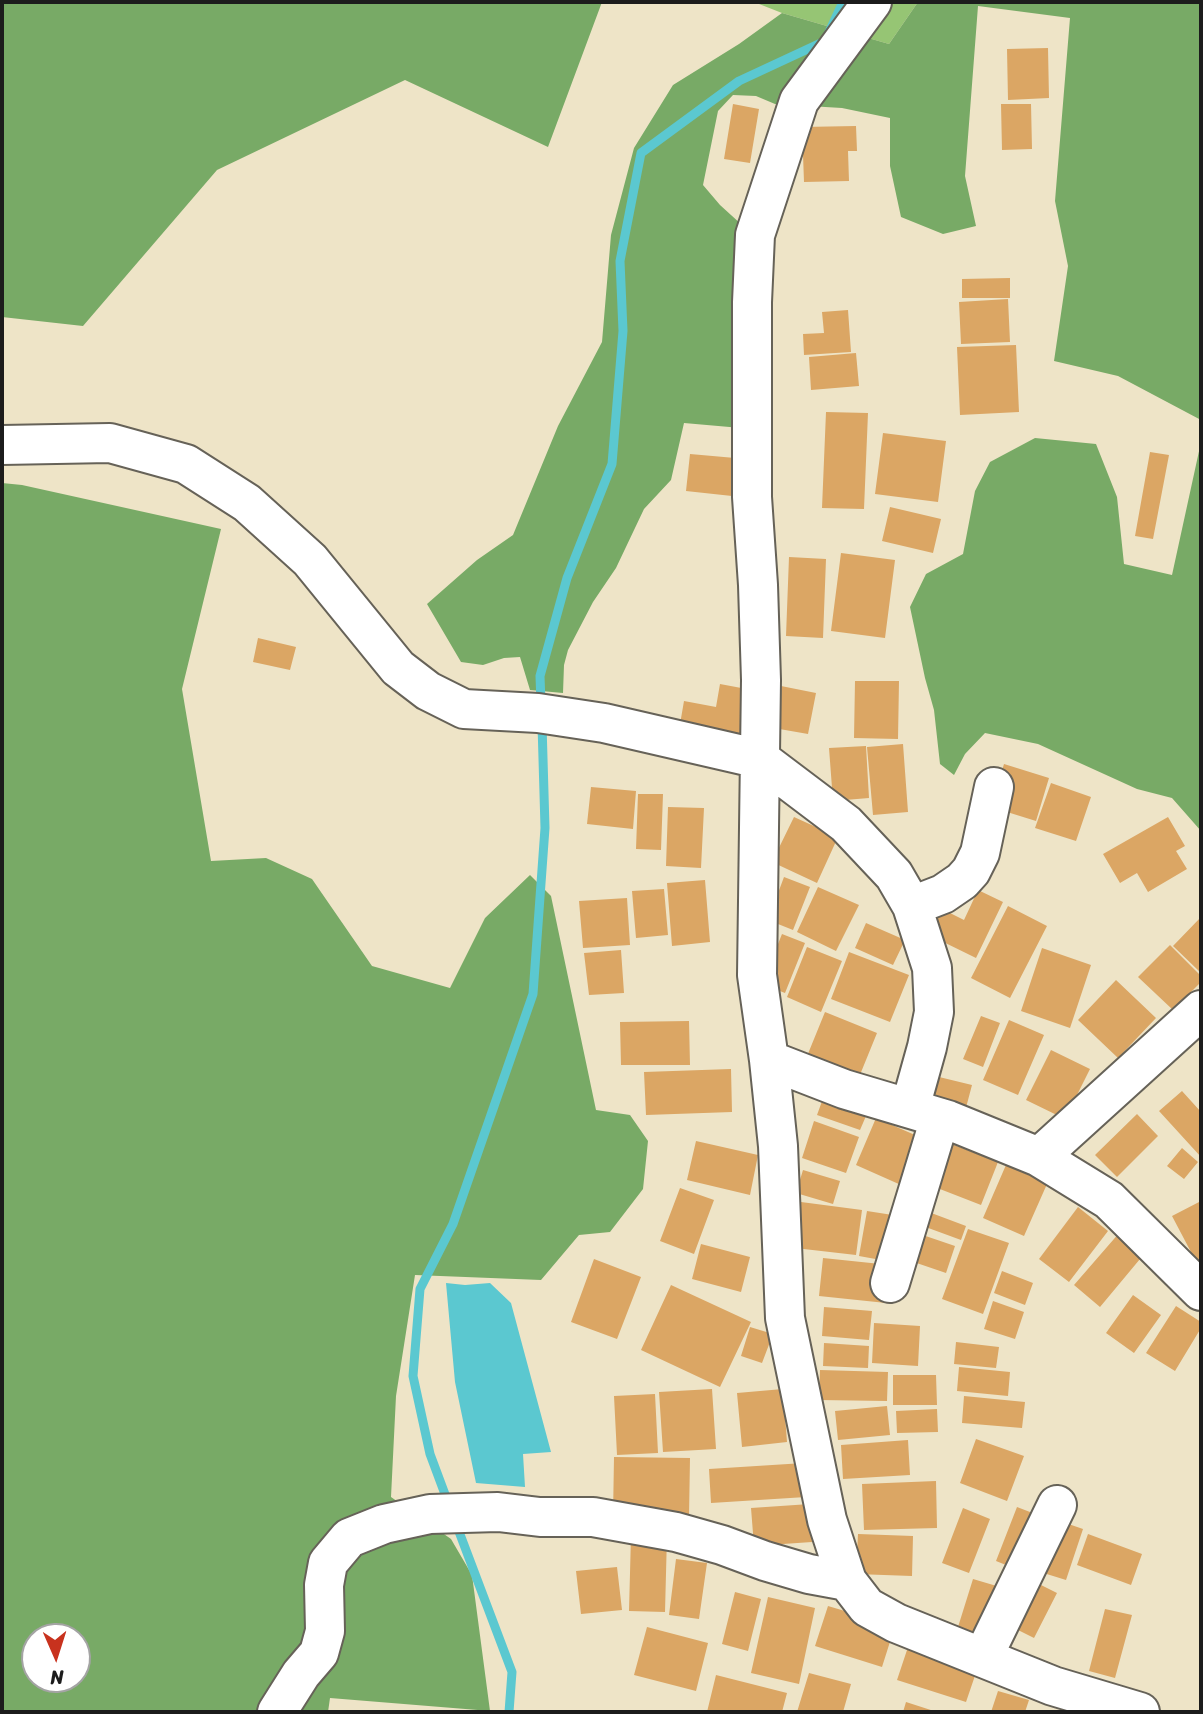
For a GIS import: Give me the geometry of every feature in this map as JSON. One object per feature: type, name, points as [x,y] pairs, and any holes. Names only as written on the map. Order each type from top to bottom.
[{"type":"street","points":[[872,2],[799,101],[755,235],[752,302],[752,497],[761,680],[757,975],[778,1146],[785,1318],[827,1520],[847,1581],[867,1607],[896,1623],[1054,1686],[1140,1712]]},
{"type":"street","points":[[2,445],[110,443],[186,464],[247,503],[310,560],[398,668],[428,691],[464,709],[538,713],[604,723],[760,759],[846,824],[894,875],[912,906],[932,968],[934,1012],[927,1047],[925,1113],[890,1283]]},
{"type":"street","points":[[912,906],[943,894],[971,871],[980,853],[994,787]]},
{"type":"street","points":[[1039,1157],[1201,1010]]},
{"type":"street","points":[[769,1060],[844,1089],[925,1113],[1039,1157],[1109,1200],[1201,1292]]},
{"type":"street","points":[[983,1657],[1058,1506]]},
{"type":"street","points":[[277,1712],[300,1674],[319,1653],[325,1631],[324,1585],[328,1563],[349,1538],[384,1524],[430,1514],[498,1512],[540,1517],[593,1517],[676,1532],[787,1568],[847,1581]]},
{"type":"green space","points":[[2,2],[602,2],[548,147],[405,80],[217,170],[83,326],[2,317]]},
{"type":"green space","points":[[754,2],[918,2],[889,44],[782,13]]},
{"type":"green space","points":[[918,2],[1201,2],[1201,420],[1118,376],[1054,361],[1068,266],[1055,201],[1070,18],[978,6],[965,176],[976,226],[943,234],[901,217],[890,166],[890,118],[842,108],[775,104],[756,96],[733,95],[718,111],[703,185],[742,225],[734,264],[734,336],[741,428],[684,423],[671,480],[644,509],[616,568],[593,602],[568,650],[564,665],[563,693],[530,690],[520,657],[504,658],[483,665],[461,662],[427,604],[477,560],[513,535],[558,426],[602,342],[611,235],[634,148],[673,85],[739,44],[782,13],[889,44]]},
{"type":"green space","points":[[1035,438],[1096,444],[1117,497],[1124,564],[1172,575],[1201,442],[1201,831],[1172,798],[1137,789],[1038,744],[985,733],[965,754],[954,775],[940,764],[934,710],[910,607],[926,574],[963,554],[975,491],[990,462]]},
{"type":"green space","points":[[2,483],[22,485],[221,529],[182,689],[211,861],[266,858],[312,879],[372,966],[450,988],[485,918],[530,875],[551,896],[596,1110],[630,1115],[648,1141],[643,1189],[610,1232],[579,1235],[541,1280],[415,1275],[396,1396],[391,1497],[451,1539],[472,1575],[490,1711],[330,1698],[328,1712],[2,1712]]},
{"type":"water","points":[[446,1283],[490,1283],[511,1303],[551,1452],[523,1454],[525,1487],[476,1483],[455,1382]]},
{"type":"building","points":[[1048,48],[1049,98],[1008,100],[1007,49]]},
{"type":"building","points":[[733,104],[759,109],[750,163],[724,159]]},
{"type":"building","points":[[1001,104],[1031,104],[1032,149],[1002,150]]},
{"type":"building","points":[[856,126],[857,151],[848,151],[849,181],[804,182],[802,127]]},
{"type":"building","points":[[1010,278],[1010,298],[962,298],[962,279]]},
{"type":"building","points":[[1008,299],[1010,342],[961,344],[959,302]]},
{"type":"building","points":[[848,310],[851,352],[804,355],[803,334],[824,333],[822,312]]},
{"type":"building","points":[[1016,345],[1019,412],[960,415],[957,347]]},
{"type":"building","points":[[856,353],[859,386],[811,390],[809,357]]},
{"type":"building","points":[[826,412],[868,413],[864,509],[822,508]]},
{"type":"building","points":[[883,433],[946,441],[938,502],[875,494]]},
{"type":"building","points":[[1150,452],[1169,455],[1153,539],[1135,536]]},
{"type":"building","points":[[690,454],[735,458],[732,496],[686,491]]},
{"type":"building","points":[[890,507],[941,519],[933,553],[882,541]]},
{"type":"building","points":[[841,553],[895,560],[885,638],[831,631]]},
{"type":"building","points":[[789,557],[826,559],[823,638],[786,636]]},
{"type":"building","points":[[258,638],[296,647],[290,670],[253,662]]},
{"type":"building","points":[[855,681],[899,681],[898,739],[854,738]]},
{"type":"building","points":[[720,684],[752,690],[742,742],[679,730],[684,701],[716,707]]},
{"type":"building","points":[[776,685],[816,693],[808,734],[768,727]]},
{"type":"building","points":[[903,744],[908,812],[873,815],[867,747]]},
{"type":"building","points":[[866,746],[869,798],[833,801],[829,748]]},
{"type":"building","points":[[1004,764],[1049,778],[1036,821],[991,807]]},
{"type":"building","points":[[1051,783],[1091,797],[1076,841],[1035,828]]},
{"type":"building","points":[[591,787],[636,791],[633,829],[587,824]]},
{"type":"building","points":[[638,794],[663,794],[661,850],[636,849]]},
{"type":"building","points":[[668,807],[704,808],[701,868],[666,866]]},
{"type":"building","points":[[794,817],[838,837],[817,883],[772,862]]},
{"type":"building","points":[[1168,817],[1185,846],[1176,851],[1187,869],[1148,892],[1137,873],[1120,883],[1103,854]]},
{"type":"building","points":[[784,877],[810,887],[793,930],[768,920]]},
{"type":"building","points":[[705,880],[710,942],[672,946],[667,883]]},
{"type":"building","points":[[818,887],[859,905],[836,951],[797,932]]},
{"type":"building","points":[[664,889],[668,935],[636,938],[632,891]]},
{"type":"building","points":[[978,890],[1003,902],[976,958],[925,933],[938,907],[964,920]]},
{"type":"building","points":[[627,898],[630,945],[583,948],[579,901]]},
{"type":"building","points":[[1008,906],[1047,926],[1010,998],[971,978]]},
{"type":"building","points":[[1201,917],[1201,973],[1173,946]]},
{"type":"building","points":[[866,923],[905,940],[893,965],[855,948]]},
{"type":"building","points":[[782,934],[805,943],[785,993],[762,984]]},
{"type":"building","points":[[1170,945],[1201,976],[1201,982],[1173,1010],[1138,977]]},
{"type":"building","points":[[807,947],[842,961],[821,1012],[787,997]]},
{"type":"building","points":[[1042,948],[1091,965],[1070,1028],[1021,1011]]},
{"type":"building","points":[[621,950],[624,993],[589,995],[584,953]]},
{"type":"building","points":[[849,952],[909,975],[890,1022],[831,999]]},
{"type":"building","points":[[1116,980],[1156,1018],[1118,1058],[1078,1020]]},
{"type":"building","points":[[825,1012],[877,1033],[855,1087],[803,1066]]},
{"type":"building","points":[[981,1016],[1000,1023],[983,1067],[963,1059]]},
{"type":"building","points":[[1009,1020],[1044,1035],[1018,1095],[983,1080]]},
{"type":"building","points":[[689,1021],[690,1065],[621,1065],[620,1022]]},
{"type":"building","points":[[1051,1050],[1090,1069],[1065,1119],[1026,1100]]},
{"type":"building","points":[[731,1069],[732,1112],[646,1115],[644,1072]]},
{"type":"building","points":[[935,1076],[972,1085],[963,1119],[927,1110]]},
{"type":"building","points":[[1182,1091],[1201,1112],[1201,1157],[1159,1111]]},
{"type":"building","points":[[825,1093],[869,1109],[860,1130],[817,1115]]},
{"type":"building","points":[[1137,1114],[1158,1136],[1117,1177],[1095,1155]]},
{"type":"building","points":[[876,1118],[931,1142],[910,1189],[856,1165]]},
{"type":"building","points":[[814,1121],[859,1137],[846,1173],[802,1158]]},
{"type":"building","points":[[696,1141],[758,1155],[750,1195],[687,1180]]},
{"type":"building","points":[[944,1141],[998,1162],[981,1205],[927,1184]]},
{"type":"building","points":[[1182,1148],[1198,1162],[1184,1179],[1167,1166]]},
{"type":"building","points":[[1009,1158],[1051,1175],[1024,1236],[983,1218]]},
{"type":"building","points":[[803,1170],[840,1181],[833,1204],[796,1193]]},
{"type":"building","points":[[680,1188],[714,1200],[694,1254],[660,1241]]},
{"type":"building","points":[[1201,1201],[1201,1271],[1172,1216]]},
{"type":"building","points":[[801,1202],[862,1210],[856,1255],[795,1248]]},
{"type":"building","points":[[1078,1207],[1108,1231],[1069,1282],[1039,1259]]},
{"type":"building","points":[[918,1208],[966,1226],[961,1240],[912,1222]]},
{"type":"building","points":[[867,1211],[899,1216],[892,1262],[859,1256]]},
{"type":"building","points":[[968,1229],[1009,1243],[983,1314],[942,1299]]},
{"type":"building","points":[[908,1230],[955,1246],[946,1273],[899,1257]]},
{"type":"building","points":[[1120,1232],[1145,1253],[1100,1307],[1074,1285]]},
{"type":"building","points":[[701,1244],[750,1257],[741,1292],[692,1279]]},
{"type":"building","points":[[823,1258],[890,1265],[886,1303],[819,1296]]},
{"type":"building","points":[[594,1259],[641,1277],[617,1339],[571,1322]]},
{"type":"building","points":[[1002,1271],[1033,1283],[1025,1305],[994,1293]]},
{"type":"building","points":[[671,1285],[751,1322],[720,1387],[641,1350]]},
{"type":"building","points":[[1133,1295],[1161,1315],[1134,1353],[1106,1333]]},
{"type":"building","points":[[993,1301],[1024,1312],[1015,1339],[984,1329]]},
{"type":"building","points":[[1176,1306],[1201,1322],[1201,1328],[1175,1371],[1146,1353]]},
{"type":"building","points":[[824,1307],[872,1311],[869,1340],[822,1336]]},
{"type":"building","points":[[874,1323],[920,1326],[918,1366],[872,1363]]},
{"type":"building","points":[[750,1327],[773,1334],[762,1363],[741,1356]]},
{"type":"building","points":[[956,1342],[999,1347],[996,1368],[954,1364]]},
{"type":"building","points":[[824,1343],[869,1346],[868,1368],[823,1366]]},
{"type":"building","points":[[959,1367],[1010,1372],[1008,1396],[957,1391]]},
{"type":"building","points":[[820,1370],[888,1372],[887,1401],[819,1400]]},
{"type":"building","points":[[893,1375],[936,1375],[937,1405],[893,1405]]},
{"type":"building","points":[[712,1389],[716,1449],[663,1452],[659,1392]]},
{"type":"building","points":[[783,1389],[787,1442],[742,1447],[737,1393]]},
{"type":"building","points":[[655,1394],[658,1453],[617,1455],[614,1396]]},
{"type":"building","points":[[964,1396],[1025,1402],[1022,1428],[962,1423]]},
{"type":"building","points":[[887,1406],[890,1435],[838,1440],[835,1411]]},
{"type":"building","points":[[937,1409],[938,1432],[897,1433],[896,1411]]},
{"type":"building","points":[[976,1439],[1024,1456],[1007,1501],[960,1483]]},
{"type":"building","points":[[908,1440],[910,1475],[843,1479],[841,1445]]},
{"type":"building","points":[[614,1457],[690,1458],[689,1517],[613,1516]]},
{"type":"building","points":[[804,1463],[806,1497],[711,1503],[709,1469]]},
{"type":"building","points":[[936,1481],[937,1528],[864,1530],[862,1484]]},
{"type":"building","points":[[810,1504],[812,1542],[754,1546],[751,1508]]},
{"type":"building","points":[[1017,1507],[1043,1517],[1021,1571],[996,1561]]},
{"type":"building","points":[[963,1508],[990,1519],[969,1573],[942,1563]]},
{"type":"building","points":[[1054,1519],[1083,1529],[1066,1580],[1037,1571]]},
{"type":"building","points":[[858,1534],[913,1536],[912,1576],[856,1574]]},
{"type":"building","points":[[1088,1534],[1142,1554],[1131,1585],[1077,1565]]},
{"type":"building","points":[[631,1535],[667,1535],[665,1612],[629,1611]]},
{"type":"building","points":[[676,1559],[707,1563],[699,1619],[669,1615]]},
{"type":"building","points":[[617,1567],[622,1610],[581,1614],[576,1571]]},
{"type":"building","points":[[973,1579],[1000,1587],[986,1636],[958,1627]]},
{"type":"building","points":[[1033,1581],[1057,1593],[1034,1638],[1010,1626]]},
{"type":"building","points":[[735,1592],[761,1599],[748,1651],[722,1644]]},
{"type":"building","points":[[768,1597],[815,1608],[799,1684],[751,1673]]},
{"type":"building","points":[[828,1606],[895,1626],[882,1667],[815,1646]]},
{"type":"building","points":[[1105,1609],[1132,1615],[1115,1678],[1089,1671]]},
{"type":"building","points":[[647,1627],[708,1643],[696,1691],[634,1675]]},
{"type":"building","points":[[911,1638],[980,1661],[966,1702],[897,1680]]},
{"type":"building","points":[[809,1673],[851,1684],[843,1712],[797,1712]]},
{"type":"building","points":[[716,1675],[787,1693],[782,1712],[707,1712]]},
{"type":"building","points":[[998,1691],[1029,1700],[1025,1712],[991,1712]]},
{"type":"building","points":[[906,1702],[937,1712],[903,1712]]},
{"type":"waterway","points":[[541,703],[540,676],[567,578],[612,464],[623,331],[620,261],[641,153],[739,81],[825,41],[843,2]]},
{"type":"waterway","points":[[449,1505],[430,1454],[413,1376],[420,1289],[453,1224],[533,994],[545,828],[542,724]]},
{"type":"waterway","points":[[455,1521],[512,1672],[509,1712]]}]
